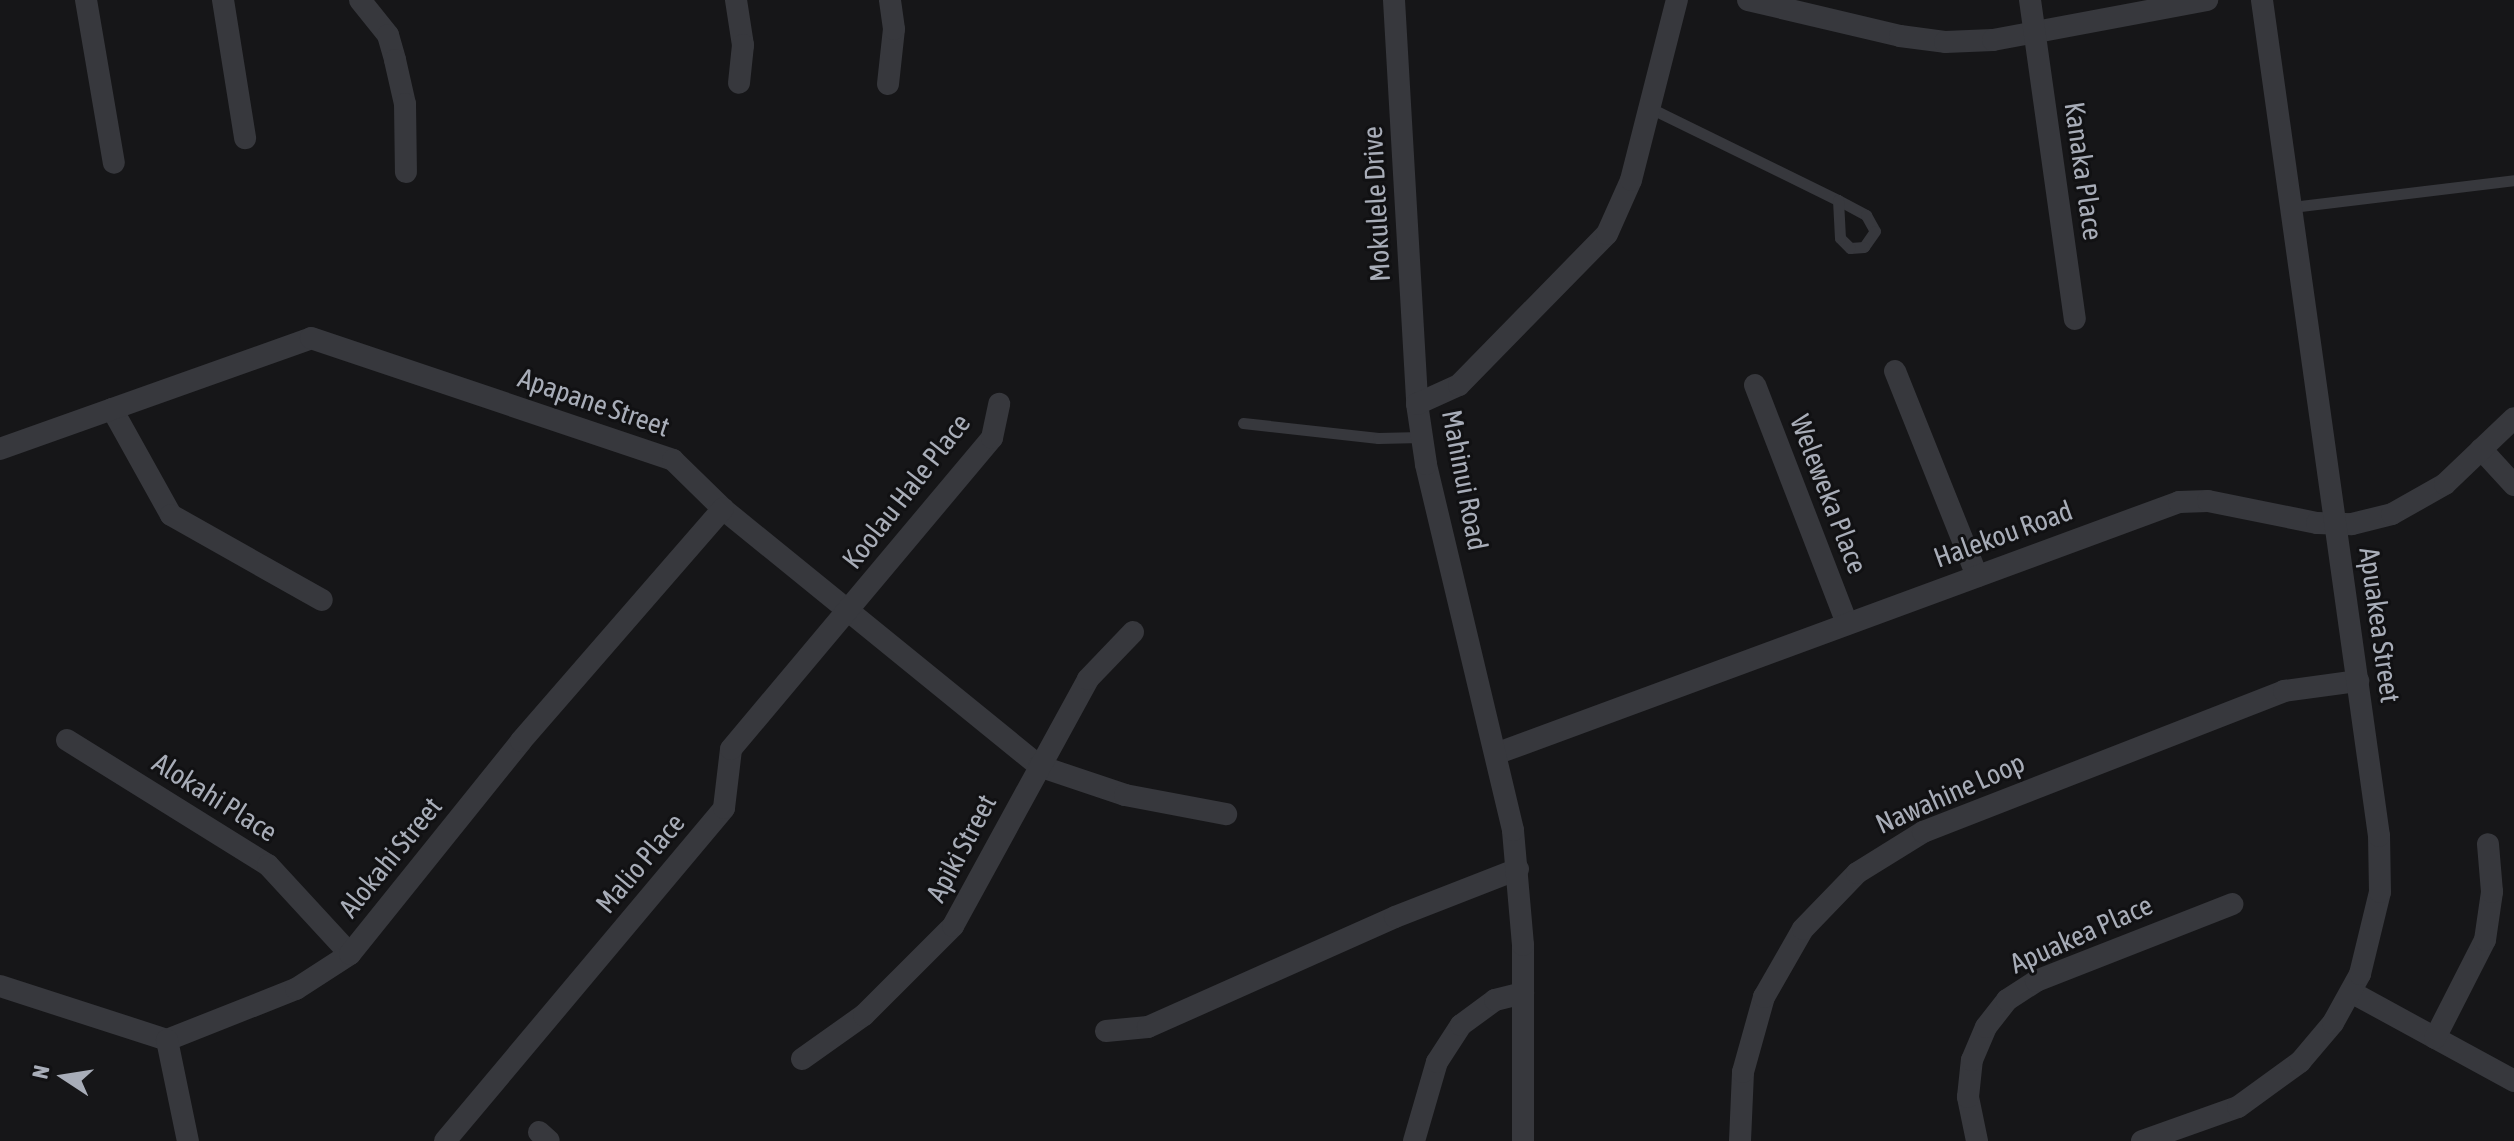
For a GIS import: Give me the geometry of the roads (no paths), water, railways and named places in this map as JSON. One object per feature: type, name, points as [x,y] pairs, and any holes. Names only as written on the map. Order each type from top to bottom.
[{"type":"street","points":[[86,0],[114,163]]},
{"type":"street","points":[[223,0],[245,138]]},
{"type":"street","points":[[360,0],[388,35],[395,60],[405,104],[406,172]]},
{"type":"street","points":[[736,0],[743,45],[739,83]]},
{"type":"street","points":[[888,84],[894,29],[890,0]]},
{"type":"street","name":"Mokulele Drive","points":[[1394,0],[1417,404]]},
{"type":"street","name":"Mahinui Road","points":[[1523,1141],[1523,993],[1518,869],[1498,753],[1421,437],[1417,404],[1459,385],[1607,234],[1625,200],[1677,0]]},
{"type":"street","points":[[1748,0],[1923,40],[1968,42],[2207,0]]},
{"type":"street","name":"Kanaka Place","points":[[2030,0],[2075,319]]},
{"type":"street","name":"Apuakea Street","points":[[2142,1141],[2215,1118],[2260,1095],[2317,1044],[2351,992],[2376,920],[2382,864],[2262,0]]},
{"type":"street","name":"Apapane Street","points":[[0,449],[311,338],[673,460],[723,509],[1039,766],[1125,795],[1226,814]]},
{"type":"street","points":[[1895,371],[1977,576]]},
{"type":"street","name":"Weleweka Place","points":[[1755,385],[1847,624]]},
{"type":"street","name":"Koolau Hale Place","points":[[850,610],[992,438],[999,404]]},
{"type":"street","points":[[112,409],[171,515],[322,600]]},
{"type":"street","name":"Halekou Road","points":[[1498,753],[2179,502],[2208,501],[2336,524],[2372,520],[2411,506],[2445,484],[2514,418]]},
{"type":"street","points":[[2481,449],[2514,485]]},
{"type":"street","name":"Alokahi Street","points":[[167,1040],[296,989],[350,954],[521,741],[723,509]]},
{"type":"street","name":"Malio Place","points":[[445,1141],[724,808],[731,749],[850,610]]},
{"type":"street","name":"Apiki Street","points":[[802,1059],[864,1015],[953,926],[1088,679],[1133,632]]},
{"type":"street","name":"Nawahine Loop","points":[[1740,1141],[1743,1072],[1764,997],[1803,929],[1857,873],[1923,832],[2284,691],[2358,681]]},
{"type":"street","name":"Alokahi Place","points":[[67,740],[268,865],[350,954]]},
{"type":"street","points":[[2435,1038],[2485,940],[2492,892],[2488,844]]},
{"type":"street","points":[[1106,1031],[1148,1027],[1395,917],[1518,869]]},
{"type":"street","name":"Apuakea Place","points":[[1977,1141],[1968,1097],[1972,1060],[1986,1027],[2007,1000],[2036,981],[2232,904]]},
{"type":"street","points":[[0,986],[167,1040],[188,1141]]},
{"type":"street","points":[[2351,992],[2514,1081]]},
{"type":"street","points":[[1414,1141],[1437,1062],[1461,1025],[1495,1000],[1523,993]]},
{"type":"lane","points":[[1650,108],[1838,200],[1874,225],[1873,238],[1864,247],[1850,248],[1840,238],[1838,200]]},
{"type":"lane","points":[[2292,207],[2514,180]]},
{"type":"lane","points":[[1243,423],[1378,438],[1421,437]]}]
